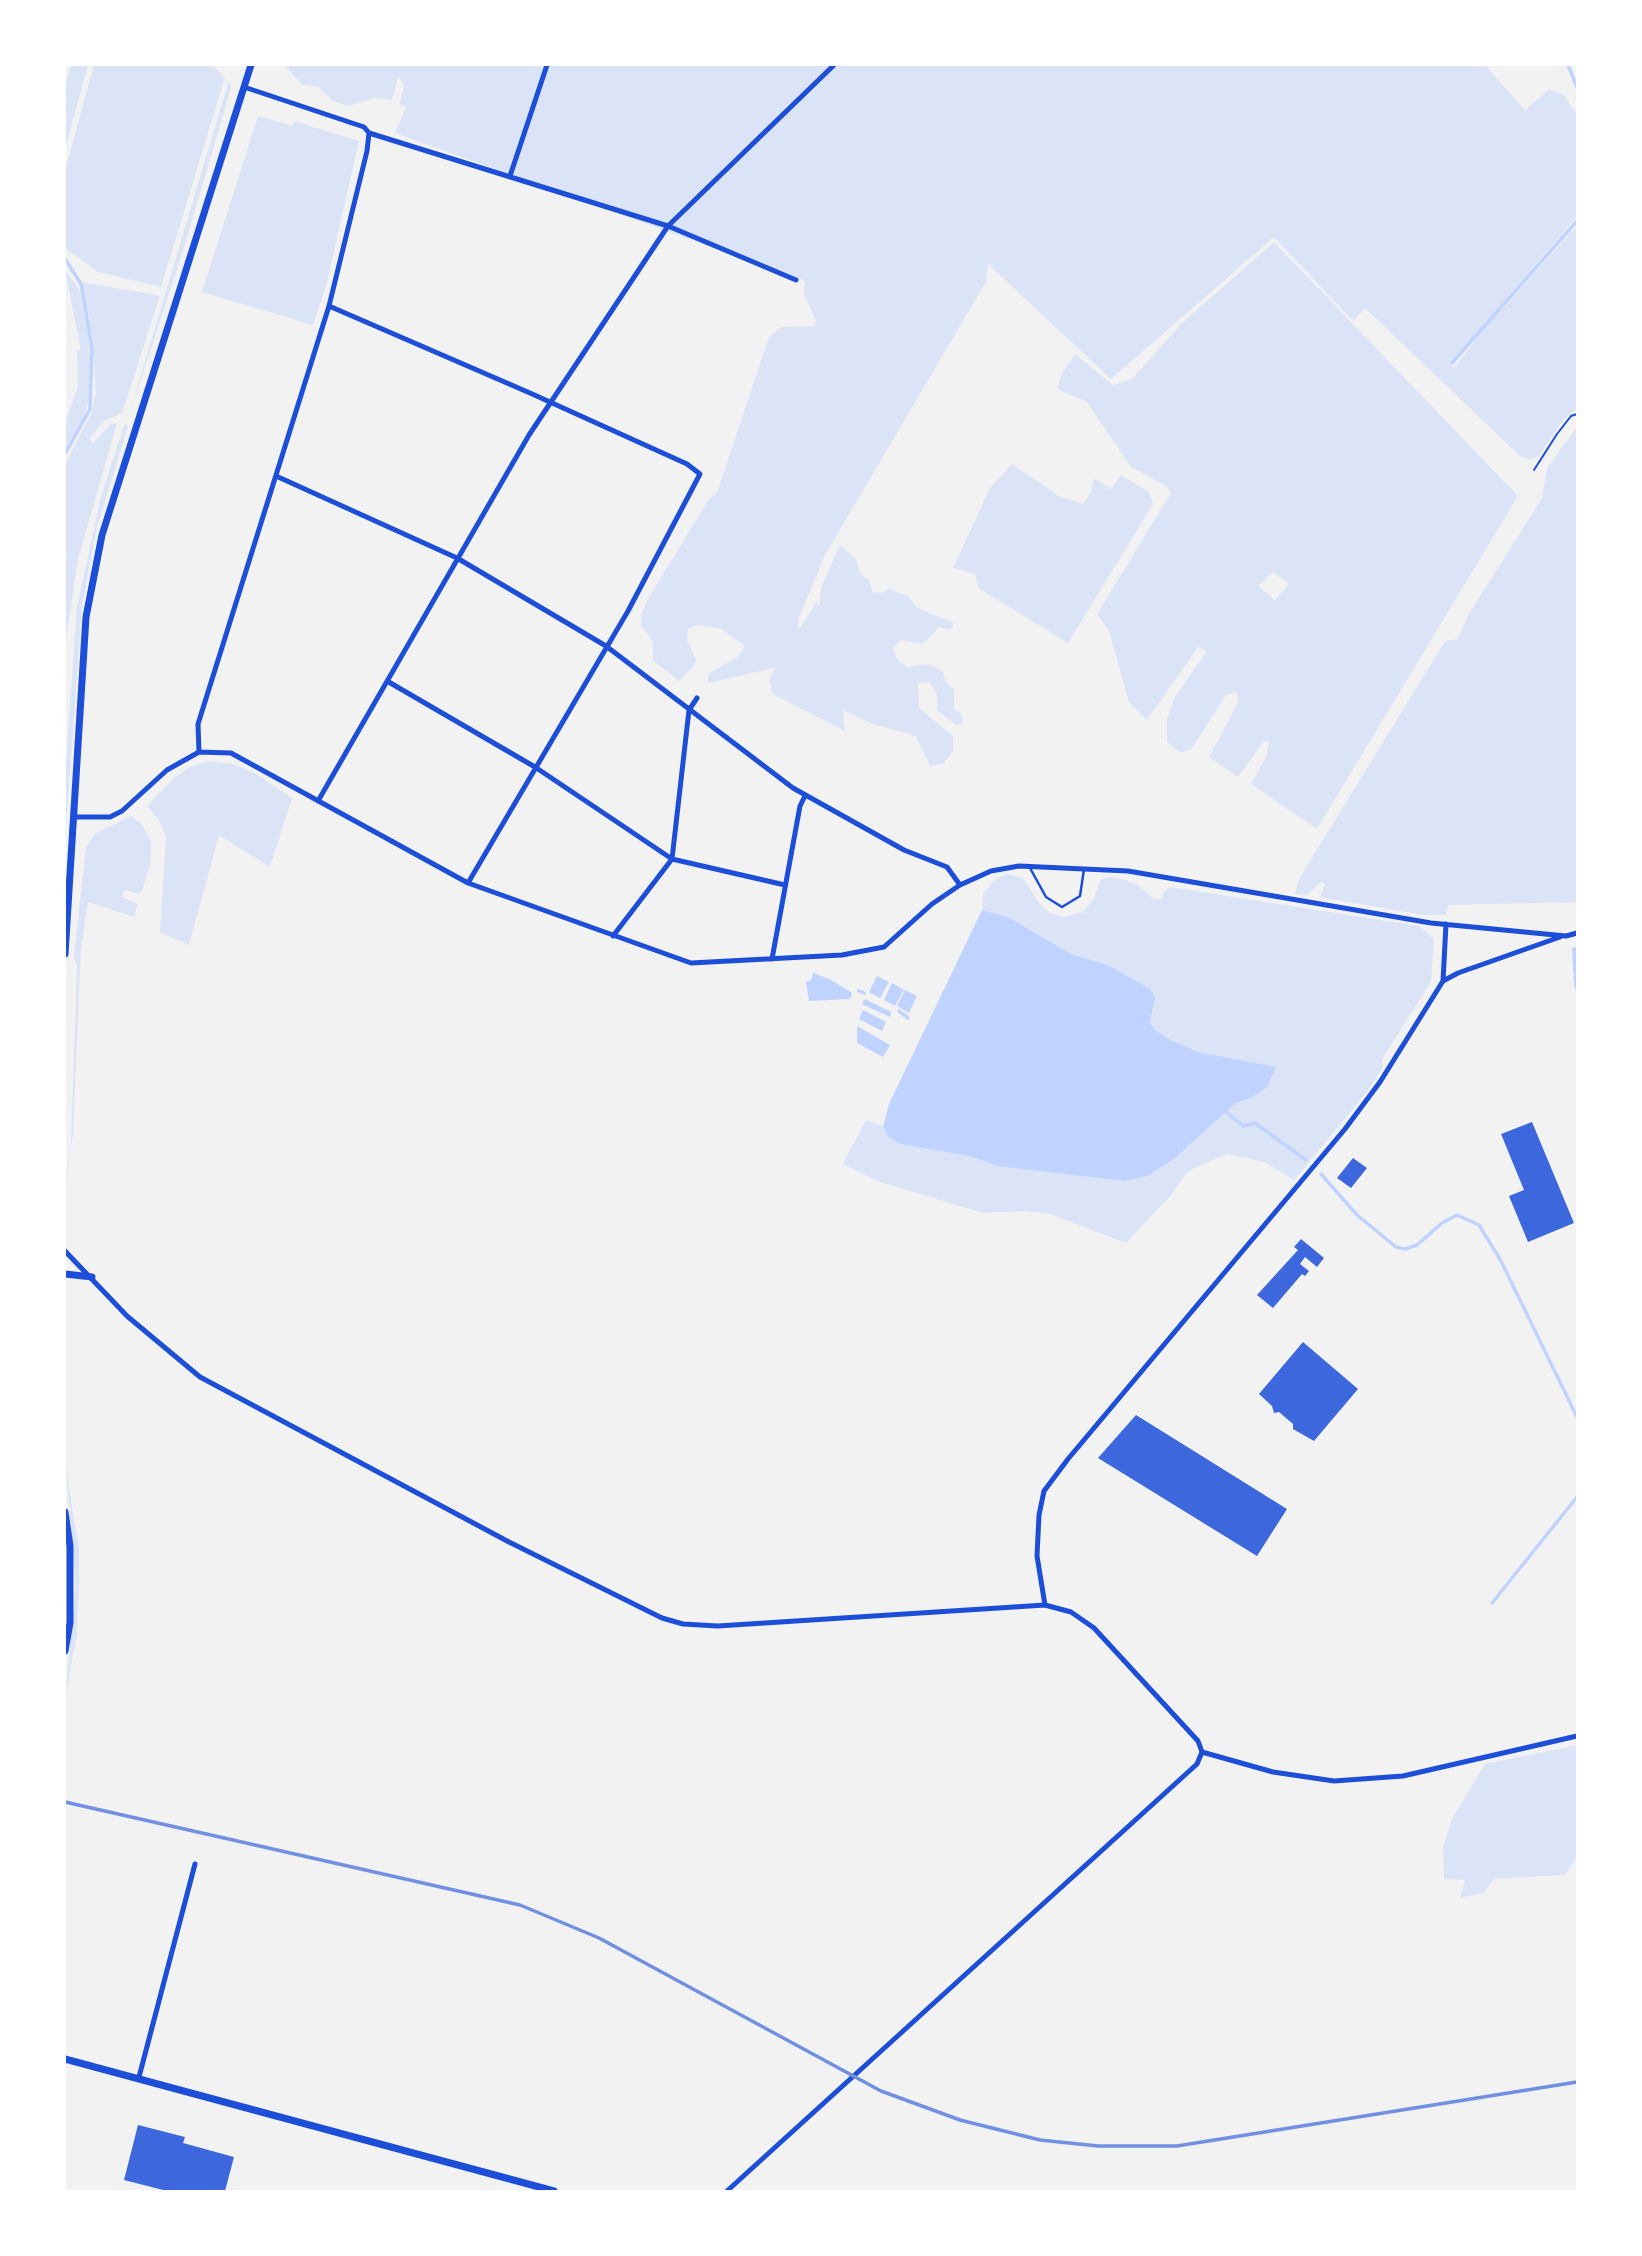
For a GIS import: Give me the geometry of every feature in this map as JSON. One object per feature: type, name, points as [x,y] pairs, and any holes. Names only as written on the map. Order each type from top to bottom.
[{"type":"main road","points":[[65,954],[86,617],[102,535],[251,65]]},
{"type":"main road","points":[[65,1274],[92,1277]]},
{"type":"main road","points":[[65,1512],[70,1546],[70,1623],[65,1651]]},
{"type":"main road","points":[[65,2059],[554,2191]]},
{"type":"street","points":[[510,176],[547,65]]},
{"type":"street","points":[[318,801],[529,435],[668,226],[834,65]]},
{"type":"street","points":[[244,87],[364,127],[369,133],[668,226],[796,280]]},
{"type":"street","points":[[199,752],[198,724],[329,306],[367,151],[369,133]]},
{"type":"street","points":[[329,306],[551,402],[687,464],[700,474],[696,487],[606,646],[468,883]]},
{"type":"street","points":[[276,476],[457,558],[606,646],[805,796],[904,850],[947,867],[961,886]]},
{"type":"street","points":[[387,681],[534,767],[672,859],[785,885]]},
{"type":"street","points":[[613,936],[672,859],[689,710],[696,698]]},
{"type":"street","points":[[75,817],[110,817],[122,811],[167,770],[199,752],[231,753],[468,883],[691,964],[842,955],[884,947],[932,904],[961,886],[991,871],[1030,866],[1128,871],[1446,924],[1566,936]]},
{"type":"street","points":[[772,959],[800,806],[805,796]]},
{"type":"street","points":[[1045,1605],[1037,1556],[1044,1491],[1345,1129],[1380,1082],[1443,981],[1446,924]]},
{"type":"street","points":[[1443,981],[1540,942],[1577,933]]},
{"type":"street","points":[[65,1251],[156,1342],[200,1377],[509,1542],[662,1618],[684,1625],[718,1626],[1045,1605],[1071,1612],[1094,1628],[1198,1741],[1202,1752],[1197,1764],[727,2191]]},
{"type":"street","points":[[1202,1752],[1273,1772],[1334,1781],[1403,1776],[1577,1736]]},
{"type":"street","points":[[139,2077],[195,1864]]},
{"type":"lane","points":[[1030,866],[1046,897],[1062,907],[1080,896],[1084,869]]},
{"type":"path","points":[[1534,470],[1557,434],[1572,416],[1577,414]]},
{"type":"shaded area","points":[[71,65],[88,65],[65,149],[65,86]]},
{"type":"shaded area","points":[[94,65],[212,65],[225,77],[161,287],[98,272],[65,248],[65,170]]},
{"type":"shaded area","points":[[284,65],[1485,65],[1525,110],[1549,89],[1564,95],[1577,115],[1577,216],[1450,364],[1453,367],[1458,363],[1485,328],[1577,226],[1577,409],[1563,420],[1539,456],[1529,460],[1521,457],[1365,308],[1353,321],[1274,237],[1111,379],[988,264],[986,282],[825,555],[798,620],[799,630],[817,601],[819,607],[821,587],[840,545],[856,559],[860,573],[870,582],[872,592],[881,593],[889,589],[908,596],[916,607],[954,623],[950,630],[939,627],[923,644],[901,640],[893,648],[898,661],[908,667],[930,664],[943,672],[946,682],[954,689],[954,709],[962,715],[963,723],[956,725],[937,710],[937,694],[929,682],[918,683],[919,708],[953,736],[953,751],[943,764],[930,766],[916,736],[870,723],[843,710],[845,731],[773,694],[769,680],[775,668],[708,683],[708,674],[738,657],[745,646],[721,629],[697,625],[688,629],[687,640],[696,660],[694,666],[679,681],[653,660],[653,642],[641,625],[642,612],[649,597],[709,499],[717,493],[769,337],[781,327],[815,326],[816,321],[804,294],[805,281],[395,133],[406,107],[400,104],[404,84],[398,77],[392,100],[375,98],[348,106],[333,101],[318,87],[303,85]]},
{"type":"shaded area","points":[[229,80],[231,88],[183,251],[129,415]]},
{"type":"shaded area","points":[[258,116],[293,126],[294,121],[359,141],[326,286],[313,325],[202,292]]},
{"type":"shaded area","points":[[1274,242],[1518,496],[1317,829],[1251,784],[1266,757],[1269,742],[1264,741],[1238,777],[1209,757],[1238,703],[1237,692],[1226,695],[1192,748],[1181,753],[1167,742],[1167,719],[1175,697],[1207,651],[1198,647],[1147,720],[1129,702],[1109,631],[1097,614],[1171,493],[1166,486],[1131,467],[1087,402],[1057,389],[1061,375],[1075,354],[1113,385],[1132,379],[1182,323]],"holes":[[[1273,572],[1289,584],[1275,600],[1258,586]]]},
{"type":"shaded area","points":[[65,270],[79,289],[89,338],[92,385],[84,418],[65,454],[65,424],[78,386],[77,350],[81,350]]},
{"type":"shaded area","points":[[82,282],[160,296],[122,413],[104,421],[89,439],[93,443],[111,424],[117,423],[78,559],[65,647],[65,464],[91,414],[96,393],[92,337]]},
{"type":"shaded area","points":[[125,423],[128,427],[97,527],[82,606],[65,841],[65,773],[77,607],[101,496]]},
{"type":"shaded area","points":[[1577,427],[1577,902],[1448,905],[1446,915],[1422,915],[1320,897],[1325,884],[1321,882],[1307,895],[1295,894],[1299,879],[1445,641],[1458,639],[1467,617],[1542,498],[1547,468]]},
{"type":"shaded area","points":[[1012,464],[1059,496],[1083,504],[1091,492],[1094,478],[1111,489],[1121,475],[1149,492],[1153,504],[1068,643],[978,588],[975,574],[953,568],[990,488]]},
{"type":"shaded area","points":[[210,761],[233,764],[256,774],[292,798],[270,867],[219,835],[189,945],[160,932],[166,837],[159,820],[147,806],[174,778],[190,767]]},
{"type":"shaded area","points":[[131,816],[141,823],[151,841],[151,862],[142,891],[138,893],[125,890],[123,893],[122,897],[138,904],[134,917],[88,902],[81,948],[73,1133],[65,1191],[71,1141],[77,966],[74,956],[86,847],[96,833]]},
{"type":"shaded area","points":[[1006,874],[1023,878],[1040,904],[1050,913],[1063,917],[1083,912],[1094,898],[1101,879],[1111,877],[1135,883],[1153,898],[1163,899],[1163,893],[1170,887],[1419,926],[1434,939],[1431,982],[1382,1059],[1383,1067],[1366,1093],[1294,1180],[1264,1162],[1226,1154],[1187,1172],[1171,1195],[1126,1243],[1050,1214],[1026,1211],[983,1213],[877,1181],[843,1164],[866,1120],[883,1126],[888,1137],[900,1144],[969,1156],[997,1166],[1175,1158],[1236,1103],[1251,1098],[1268,1082],[1276,1068],[1198,1052],[1170,1040],[1154,1029],[1150,1022],[1152,1011],[1108,965],[1071,954],[1008,917],[982,910],[983,894],[994,881]]},
{"type":"shaded area","points":[[65,1462],[79,1551],[79,1579],[77,1634],[65,1699],[76,1584]]},
{"type":"shaded area","points":[[1577,1745],[1577,1857],[1565,1875],[1494,1879],[1483,1893],[1460,1898],[1465,1880],[1444,1879],[1443,1847],[1452,1819],[1485,1764]]},
{"type":"water","points":[[982,910],[1008,917],[1071,954],[1108,965],[1150,989],[1155,997],[1150,1022],[1154,1029],[1170,1040],[1198,1052],[1276,1067],[1267,1087],[1251,1098],[1236,1103],[1175,1158],[1147,1176],[1125,1181],[997,1166],[969,1156],[900,1144],[888,1137],[883,1126],[889,1104]]},
{"type":"water","points":[[1577,947],[1577,995],[1572,948]]},
{"type":"water","points":[[813,973],[829,979],[851,992],[852,996],[849,999],[809,1001],[806,982],[811,980]]},
{"type":"water","points":[[877,976],[889,982],[880,998],[869,992]]},
{"type":"water","points":[[892,983],[904,990],[895,1006],[884,1000]]},
{"type":"water","points":[[905,990],[917,996],[909,1013],[897,1006]]},
{"type":"water","points":[[865,999],[891,1012],[890,1017],[862,1004]]},
{"type":"water","points":[[863,1010],[886,1022],[882,1031],[859,1019]]},
{"type":"water","points":[[857,1026],[890,1045],[883,1057],[857,1043]]},
{"type":"building","points":[[1532,1122],[1574,1223],[1528,1242],[1509,1196],[1524,1190],[1501,1134]]},
{"type":"building","points":[[1353,1158],[1367,1168],[1351,1188],[1337,1178]]},
{"type":"building","points":[[1301,1239],[1324,1258],[1317,1267],[1305,1257],[1300,1264],[1309,1271],[1305,1276],[1302,1274],[1273,1308],[1257,1295],[1298,1250],[1294,1247]]},
{"type":"building","points":[[1303,1342],[1358,1389],[1314,1441],[1293,1429],[1293,1424],[1279,1412],[1274,1413],[1272,1406],[1259,1394]]},
{"type":"building","points":[[1136,1415],[1287,1509],[1257,1556],[1098,1458]]},
{"type":"building","points":[[138,2125],[185,2137],[183,2143],[234,2157],[225,2191],[167,2191],[124,2180]]},
{"type":"waterway","points":[[1568,65],[1577,87]]},
{"type":"waterway","points":[[1452,363],[1577,221]]},
{"type":"waterway","points":[[65,259],[81,284],[92,348],[90,409],[65,454]]},
{"type":"waterway","points":[[859,991],[864,993]]},
{"type":"waterway","points":[[899,1011],[908,1018]]},
{"type":"waterway","points":[[1224,1110],[1243,1126],[1255,1123],[1306,1160]]},
{"type":"waterway","points":[[1321,1174],[1357,1215],[1396,1247],[1405,1249],[1417,1245],[1442,1223],[1457,1215],[1479,1225],[1501,1261],[1577,1417]]},
{"type":"waterway","points":[[1492,1603],[1577,1497]]},
{"type":"railway","points":[[65,1802],[520,1905],[599,1938],[881,2091],[960,2120],[1040,2140],[1098,2146],[1177,2146],[1577,2082]]}]
